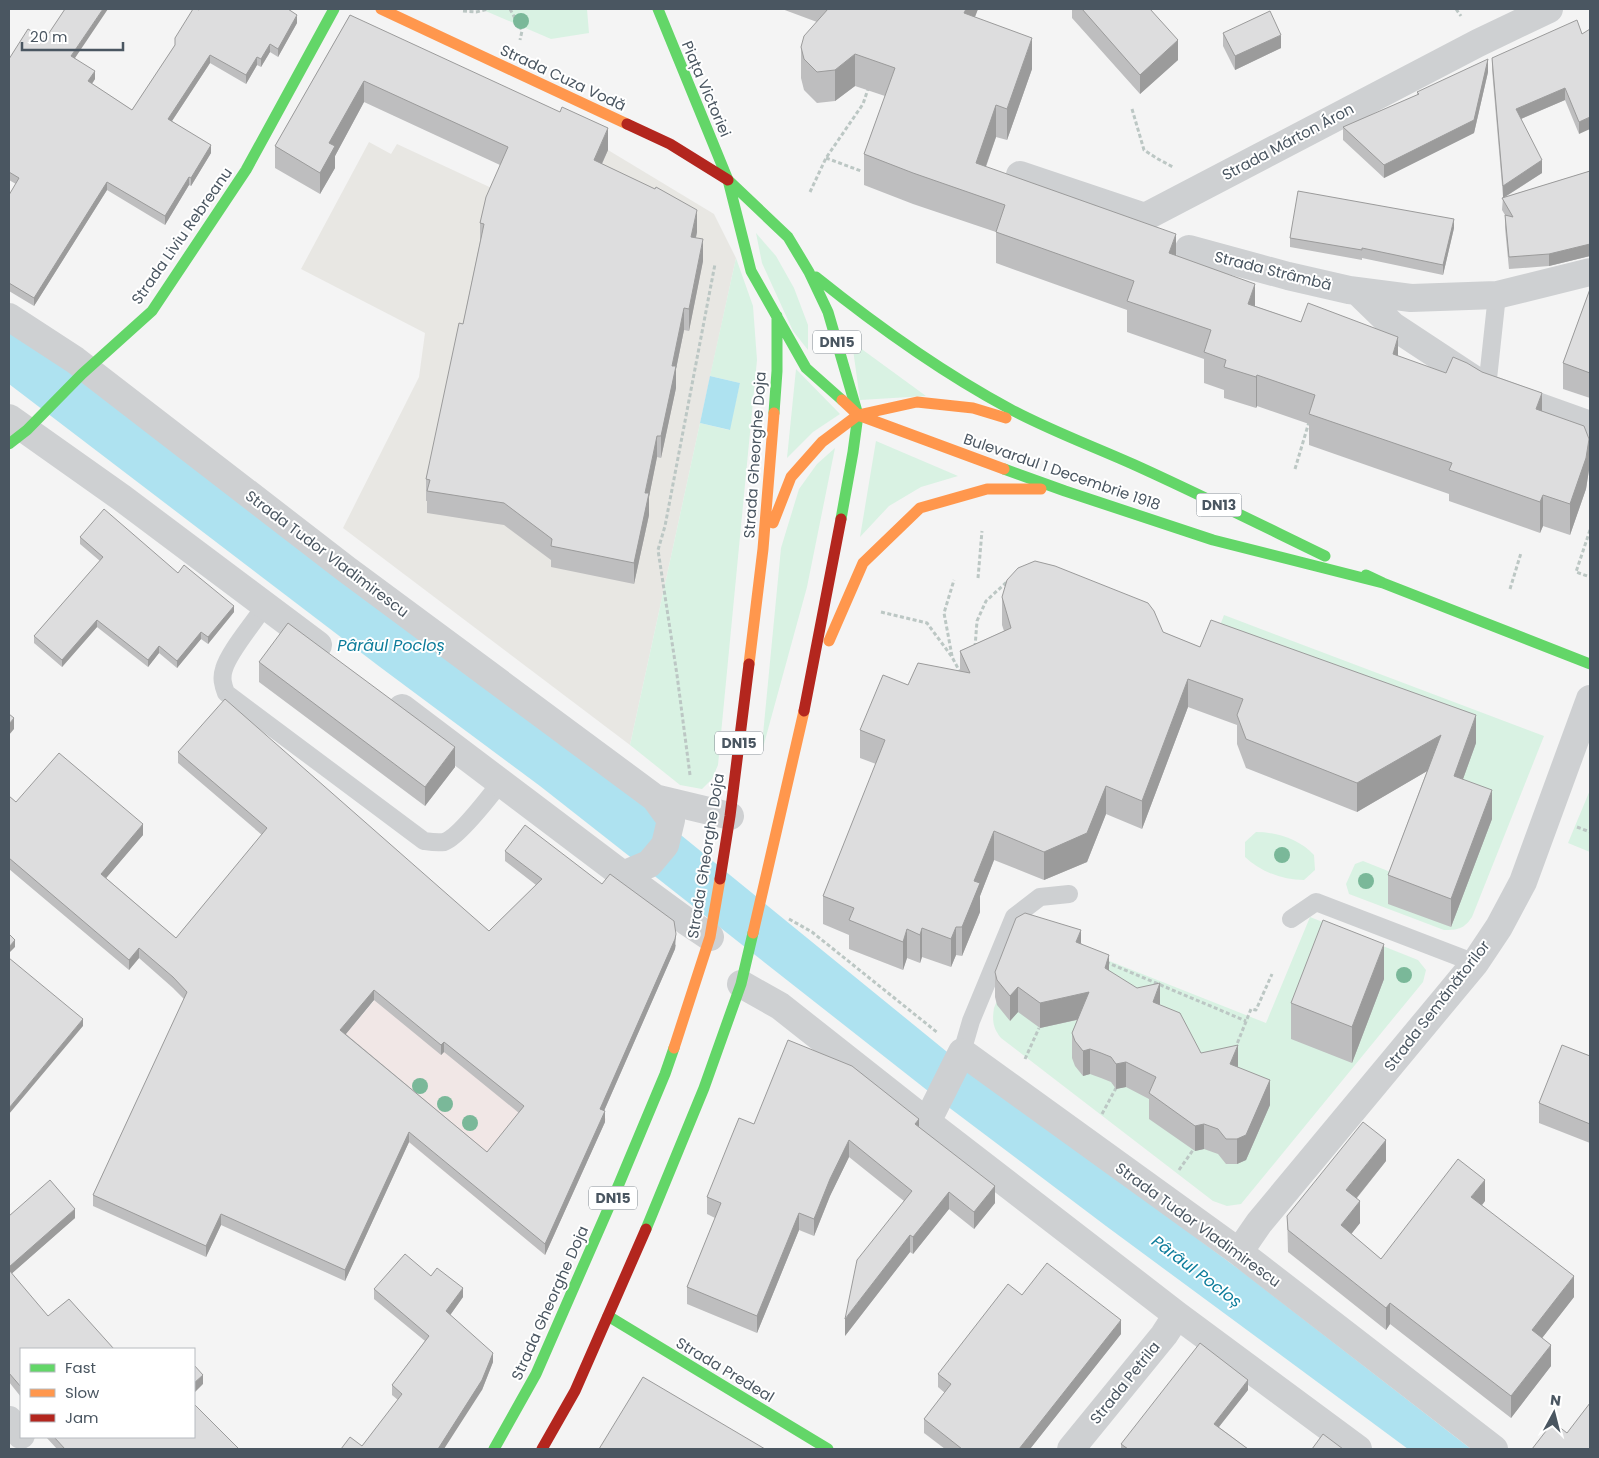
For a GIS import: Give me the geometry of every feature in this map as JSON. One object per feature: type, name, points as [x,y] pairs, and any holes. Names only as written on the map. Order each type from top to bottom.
[{"type":"main road","name":"Strada Liviu Rebreanu","points":[[22,426],[152,311],[246,170],[334,9]]},
{"type":"main road","name":"Strada Cuza Vodă","points":[[381,9],[670,144],[728,180]]},
{"type":"main road","name":"Piața Victoriei","points":[[658,9],[728,180],[751,271],[776,316]]},
{"type":"main road","name":"Piața Victoriei","points":[[728,180],[788,237],[809,272],[828,312],[858,415]]},
{"type":"main road","name":"Bulevardul 1 Decembrie 1918","points":[[809,272],[850,305],[945,370],[1010,408],[1053,430],[1114,455],[1383,583],[1590,664]]},
{"type":"main road","name":"Bulevardul 1 Decembrie 1918","points":[[776,316],[806,368],[858,415],[1065,491],[1213,540],[1383,583]]},
{"type":"main road","name":"Strada Gheorghe Doja","points":[[494,1449],[536,1374],[619,1184],[664,1074],[710,936],[730,816],[763,549],[777,371],[776,316]]},
{"type":"main road","points":[[763,549],[791,477],[822,442],[858,415],[917,402],[973,408],[1053,430]]},
{"type":"main road","name":"DN15","points":[[542,1449],[575,1391],[608,1316],[704,1088],[741,984],[811,681],[853,452],[858,415]]},
{"type":"main road","points":[[811,681],[863,563],[920,508],[987,489],[1020,488],[1065,491]]},
{"type":"main road","name":"Strada Predeal","points":[[608,1316],[828,1449]]},
{"type":"street","name":"Strada Márton Áron","points":[[1020,175],[1145,217],[1478,43],[1549,9]]},
{"type":"street","name":"Strada Strâmbă","points":[[1189,249],[1288,276],[1356,291],[1411,298],[1497,295],[1587,274]]},
{"type":"street","points":[[1356,291],[1393,326],[1487,388],[1590,425]]},
{"type":"street","name":"Strada Tudor Vladimirescu","points":[[9,317],[655,798],[730,816]]},
{"type":"street","points":[[22,426],[336,658]]},
{"type":"street","points":[[383,694],[623,875],[710,936]]},
{"type":"street","name":"Strada Semănătorilor","points":[[1238,1252],[1259,1223],[1475,963],[1499,927],[1523,882],[1590,699]]},
{"type":"street","points":[[623,875],[649,864],[665,845],[671,820],[655,798]]},
{"type":"street","points":[[741,984],[780,1006],[1177,1315],[1358,1449]]},
{"type":"street","name":"Strada Tudor Vladimirescu","points":[[962,1052],[1238,1252],[1494,1449]]},
{"type":"street","points":[[927,1122],[962,1052]]},
{"type":"street","name":"Strada Petrila","points":[[1072,1449],[1164,1335],[1177,1315]]},
{"type":"street","points":[[9,1420],[20,1434]]},
{"type":"street","points":[[24,1438],[34,1449]]},
{"type":"lane","points":[[1487,388],[1497,295]]},
{"type":"lane","points":[[265,605],[228,660],[223,671],[222,682],[226,693],[234,699],[424,840],[436,843],[445,842],[455,835],[501,782]]},
{"type":"lane","points":[[962,1052],[971,1021],[1014,918],[1040,897],[1069,894]]},
{"type":"lane","points":[[1291,919],[1316,902],[1475,963]]},
{"type":"path","points":[[460,11],[476,12],[489,9]]},
{"type":"path","points":[[510,9],[522,31],[520,44]]},
{"type":"path","points":[[810,192],[826,158],[863,104],[873,78]]},
{"type":"path","points":[[1132,109],[1144,150],[1174,167]]},
{"type":"path","points":[[826,158],[861,171]]},
{"type":"path","points":[[692,780],[689,774],[677,675],[658,550],[665,526],[716,259]]},
{"type":"path","points":[[1295,469],[1312,413]]},
{"type":"path","points":[[1590,530],[1576,572],[1590,577]]},
{"type":"path","points":[[978,578],[982,531]]},
{"type":"path","points":[[1510,589],[1521,552]]},
{"type":"path","points":[[975,650],[977,620],[986,601],[1013,576]]},
{"type":"path","points":[[953,658],[944,613],[954,580]]},
{"type":"path","points":[[881,612],[927,623],[953,658],[962,675],[967,672]]},
{"type":"path","points":[[789,919],[812,932],[962,1052]]},
{"type":"path","points":[[1098,959],[1246,1020]]},
{"type":"path","points":[[1231,1057],[1251,1009],[1256,1010],[1272,974]]},
{"type":"path","points":[[1156,991],[1159,984]]},
{"type":"path","points":[[1021,1067],[1039,1028]]},
{"type":"path","points":[[1099,1121],[1116,1088]]},
{"type":"path","points":[[1178,1170],[1193,1150]]},
{"type":"shaded area","points":[[369,142],[391,154],[397,144],[498,191],[608,150],[714,214],[736,258],[630,745],[343,528],[419,377],[425,333],[301,269]]},
{"type":"shaded area","points":[[396,975],[484,1020],[606,1119],[545,1255],[318,1067]]},
{"type":"green space","points":[[481,9],[587,9],[589,33],[551,39]]},
{"type":"green space","points":[[756,233],[776,256],[794,288],[808,325],[808,350],[793,331],[762,263]]},
{"type":"green space","points":[[736,258],[753,306],[757,360],[718,765],[712,779],[702,789],[680,785],[630,745],[700,423],[729,430],[740,383],[710,376]]},
{"type":"green space","points":[[852,342],[926,396],[860,400]]},
{"type":"green space","points":[[796,369],[840,414],[813,432],[787,458]]},
{"type":"green space","points":[[876,441],[958,476],[921,487],[889,506],[860,537]]},
{"type":"green space","points":[[835,448],[807,587],[761,755],[781,548],[799,489],[817,464]]},
{"type":"green space","points":[[1224,615],[1544,736],[1472,917],[1466,924],[1457,929],[1444,930],[1349,894],[1346,884],[1355,864],[1363,861],[1398,875],[1452,776],[1211,649]]},
{"type":"green space","points":[[1590,790],[1590,852],[1568,843]]},
{"type":"green space","points":[[1256,832],[1280,835],[1302,845],[1314,855],[1315,870],[1304,880],[1296,880],[1280,877],[1258,867],[1245,857],[1245,842]]},
{"type":"green space","points":[[1310,917],[1418,960],[1426,970],[1423,982],[1241,1204],[1227,1206],[1213,1201],[1001,1038],[996,1031],[993,1021],[994,1008],[1026,928],[1266,1023]]},
{"type":"water","name":"Pârâul Pocloș","points":[[9,326],[633,796],[968,1069],[1244,1273],[1471,1449],[1408,1449],[951,1109],[540,786],[380,667],[9,384]]},
{"type":"water","points":[[710,376],[740,383],[730,430],[700,423]]},
{"type":"building","points":[[65,9],[103,9],[71,56],[95,71],[88,81],[132,110],[175,45],[175,38],[193,9],[288,9],[297,15],[278,49],[270,44],[261,59],[257,57],[246,75],[210,55],[168,119],[211,145],[165,216],[107,182],[34,298],[9,283],[9,195],[19,178],[9,172],[9,59],[28,29],[45,39]]},
{"type":"building","points":[[828,9],[966,9],[964,13],[1032,38],[1007,109],[996,105],[976,163],[1176,234],[1169,253],[1255,284],[1248,304],[1301,322],[1308,303],[1398,337],[1393,354],[1446,373],[1453,357],[1482,372],[1542,393],[1536,409],[1584,426],[1589,439],[1586,458],[1570,504],[1543,495],[1540,502],[1449,470],[1452,463],[1309,414],[1315,395],[1257,375],[1256,377],[1224,367],[1226,360],[1204,352],[1211,330],[1127,301],[1134,281],[996,232],[1005,205],[864,154],[895,68],[855,54],[835,70],[817,72],[804,59],[801,47],[804,36]]},
{"type":"building","points":[[1082,9],[1150,9],[1178,40],[1140,75]]},
{"type":"building","points":[[1270,11],[1281,35],[1235,56],[1223,33]]},
{"type":"building","points":[[350,15],[560,112],[562,107],[608,128],[594,160],[655,189],[656,187],[697,210],[691,237],[703,239],[689,309],[684,308],[672,366],[676,366],[661,436],[657,436],[645,493],[649,493],[634,563],[551,546],[552,539],[504,503],[427,491],[430,480],[426,479],[459,323],[463,324],[484,224],[480,223],[486,197],[508,147],[364,81],[329,143],[335,146],[320,173],[275,146]]},
{"type":"building","points":[[1577,20],[1582,34],[1590,29],[1590,117],[1579,122],[1565,88],[1516,109],[1542,160],[1503,186],[1492,58]]},
{"type":"building","points":[[1488,59],[1474,120],[1384,165],[1343,127],[1419,94],[1417,92]]},
{"type":"building","points":[[1590,171],[1590,244],[1549,254],[1509,257],[1505,215],[1513,217],[1502,198]]},
{"type":"building","points":[[1298,191],[1454,219],[1443,265],[1362,248],[1362,250],[1290,238]]},
{"type":"building","points":[[1590,289],[1590,373],[1563,363]]},
{"type":"building","points":[[104,509],[178,573],[184,565],[234,606],[208,637],[201,632],[177,661],[159,646],[148,660],[97,620],[62,660],[34,636],[103,557],[80,537]]},
{"type":"building","points":[[1035,561],[1055,566],[1148,603],[1154,611],[1163,632],[1200,647],[1211,620],[1476,715],[1454,776],[1492,790],[1451,899],[1388,875],[1441,735],[1357,783],[1246,739],[1237,715],[1243,699],[1188,679],[1142,801],[1106,786],[1087,833],[1044,852],[994,831],[974,881],[980,883],[962,927],[956,927],[951,939],[922,928],[920,935],[907,929],[903,942],[849,920],[854,908],[823,896],[885,740],[860,730],[883,675],[908,685],[918,663],[970,673],[960,651],[1011,628],[1002,597],[1007,580],[1018,568]]},
{"type":"building","points":[[288,623],[455,747],[425,787],[259,662]]},
{"type":"building","points":[[225,699],[489,931],[542,879],[505,851],[525,825],[602,884],[610,874],[674,921],[675,939],[600,1109],[605,1111],[545,1244],[409,1132],[345,1270],[221,1214],[206,1246],[93,1195],[187,992],[173,977],[139,948],[129,960],[9,858],[9,796],[16,802],[59,753],[143,824],[101,874],[176,938],[267,828],[178,752]],"holes":[[[374,990],[441,1045],[444,1042],[524,1106],[487,1152],[340,1030]]]},
{"type":"building","points":[[9,714],[14,718],[9,724]]},
{"type":"building","points":[[1025,913],[1081,930],[1076,942],[1109,955],[1105,968],[1137,988],[1160,983],[1153,1002],[1180,1013],[1201,1053],[1238,1045],[1230,1064],[1270,1080],[1246,1135],[1237,1139],[1226,1139],[1218,1129],[1204,1124],[1195,1126],[1149,1093],[1156,1077],[1126,1062],[1116,1064],[1111,1057],[1090,1049],[1083,1051],[1075,1041],[1072,1033],[1089,992],[1040,1003],[1018,987],[1010,996],[997,980],[995,972],[1016,918]]},
{"type":"building","points":[[1323,920],[1384,944],[1352,1027],[1291,1003]]},
{"type":"building","points":[[9,934],[15,940],[9,947]]},
{"type":"building","points":[[9,958],[83,1019],[9,1108]]},
{"type":"building","points":[[788,1040],[852,1066],[919,1119],[915,1124],[995,1186],[974,1212],[949,1192],[913,1237],[910,1235],[845,1319],[857,1260],[912,1191],[849,1140],[830,1179],[814,1219],[799,1213],[757,1316],[687,1287],[721,1203],[707,1197],[730,1140],[739,1118],[754,1124]]},
{"type":"building","points":[[1562,1045],[1590,1056],[1590,1124],[1539,1103]]},
{"type":"building","points":[[1363,1122],[1386,1140],[1346,1190],[1360,1201],[1341,1225],[1381,1259],[1458,1159],[1485,1180],[1471,1197],[1574,1276],[1532,1330],[1551,1345],[1511,1396],[1390,1303],[1386,1308],[1288,1230],[1287,1216]]},
{"type":"building","points":[[50,1180],[75,1209],[9,1267],[9,1216]]},
{"type":"building","points":[[405,1254],[431,1276],[437,1268],[463,1288],[446,1311],[493,1353],[482,1380],[438,1449],[341,1449],[350,1437],[362,1446],[402,1394],[392,1385],[429,1336],[374,1289]]},
{"type":"building","points":[[1047,1263],[1121,1320],[1019,1449],[962,1449],[924,1419],[951,1384],[938,1374],[1008,1284],[1022,1295]]},
{"type":"building","points":[[9,1270],[48,1316],[69,1299],[113,1348],[20,1348],[20,1386],[9,1373]]},
{"type":"building","points":[[1200,1343],[1248,1380],[1214,1424],[1248,1449],[1128,1449],[1121,1444]]},
{"type":"building","points":[[195,1366],[203,1375],[195,1382]]},
{"type":"building","points":[[643,1377],[765,1449],[599,1449]]},
{"type":"building","points":[[1590,1403],[1590,1449],[1532,1449],[1553,1422],[1567,1433]]},
{"type":"building","points":[[195,1405],[239,1449],[65,1449],[55,1438],[195,1438]]},
{"type":"building","points":[[1323,1434],[1343,1449],[1312,1449]]},
{"type":"traffic: fast","points":[[9,444],[27,430],[82,374],[152,311],[246,170],[334,9]]},
{"type":"traffic: fast","points":[[658,9],[728,180],[751,271],[806,368],[842,400]]},
{"type":"traffic: fast","points":[[728,180],[788,237],[809,272],[828,312],[858,415],[841,519]]},
{"type":"traffic: fast","points":[[816,277],[910,348],[984,395],[1057,432],[1161,477],[1325,556]]},
{"type":"traffic: fast","points":[[774,413],[777,371],[777,316]]},
{"type":"traffic: fast","points":[[1004,469],[1213,540],[1383,583]]},
{"type":"traffic: fast","points":[[1366,575],[1590,664]]},
{"type":"traffic: fast","points":[[646,1229],[704,1088],[741,984],[753,933]]},
{"type":"traffic: fast","points":[[494,1449],[536,1374],[619,1184],[674,1048]]},
{"type":"traffic: fast","points":[[608,1316],[828,1449]]},
{"type":"traffic: slow","points":[[381,9],[627,124]]},
{"type":"traffic: slow","points":[[842,400],[858,415],[1004,469]]},
{"type":"traffic: slow","points":[[773,523],[791,477],[822,442],[858,415],[917,402],[973,408],[1006,418]]},
{"type":"traffic: slow","points":[[749,664],[763,549],[774,413]]},
{"type":"traffic: slow","points":[[829,641],[863,563],[920,508],[987,489],[1041,489]]},
{"type":"traffic: slow","points":[[753,933],[804,711]]},
{"type":"traffic: slow","points":[[674,1048],[710,937],[720,879]]},
{"type":"traffic: jam","points":[[627,124],[670,144],[728,180]]},
{"type":"traffic: jam","points":[[804,711],[841,519]]},
{"type":"traffic: jam","points":[[720,879],[749,664]]},
{"type":"traffic: jam","points":[[542,1449],[575,1391],[646,1229]]}]
